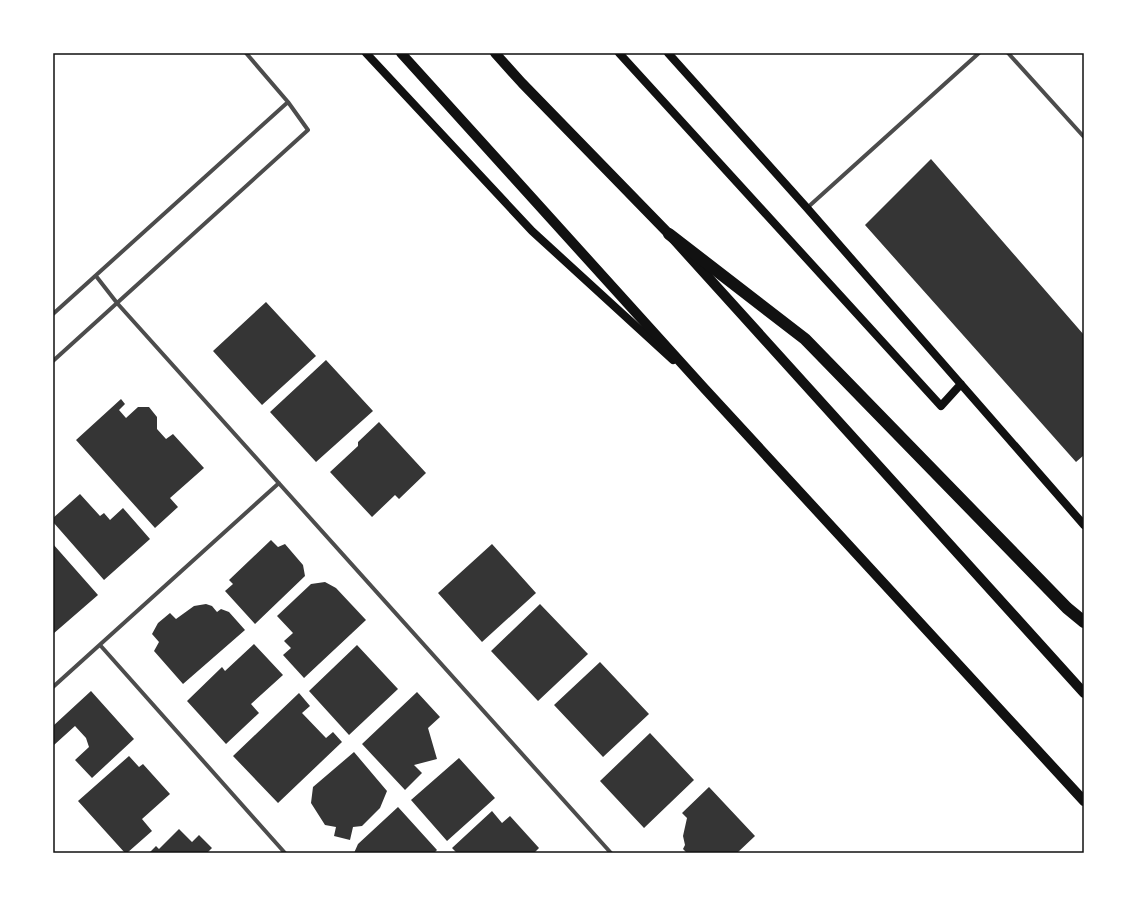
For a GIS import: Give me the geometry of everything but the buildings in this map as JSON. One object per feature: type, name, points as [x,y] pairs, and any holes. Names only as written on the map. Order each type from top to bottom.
[{"type":"highway","points":[[669,234],[805,339],[1067,608],[1084,622]]},
{"type":"main road","points":[[366,53],[532,231],[704,388]]},
{"type":"main road","points":[[401,53],[704,388],[1084,801]]},
{"type":"main road","points":[[496,53],[522,83],[669,234],[1084,692]]},
{"type":"main road","points":[[502,53],[522,83]]},
{"type":"main road","points":[[619,53],[941,406],[961,384]]},
{"type":"main road","points":[[668,53],[807,208],[1084,525]]},
{"type":"street","points":[[53,361],[308,130],[288,102],[246,53]]},
{"type":"street","points":[[807,208],[979,53]]},
{"type":"street","points":[[1008,53],[1084,137]]},
{"type":"street","points":[[53,314],[288,102]]},
{"type":"street","points":[[96,276],[117,303],[278,484],[611,853]]},
{"type":"street","points":[[53,688],[278,484]]},
{"type":"street","points":[[100,645],[285,853]]}]
